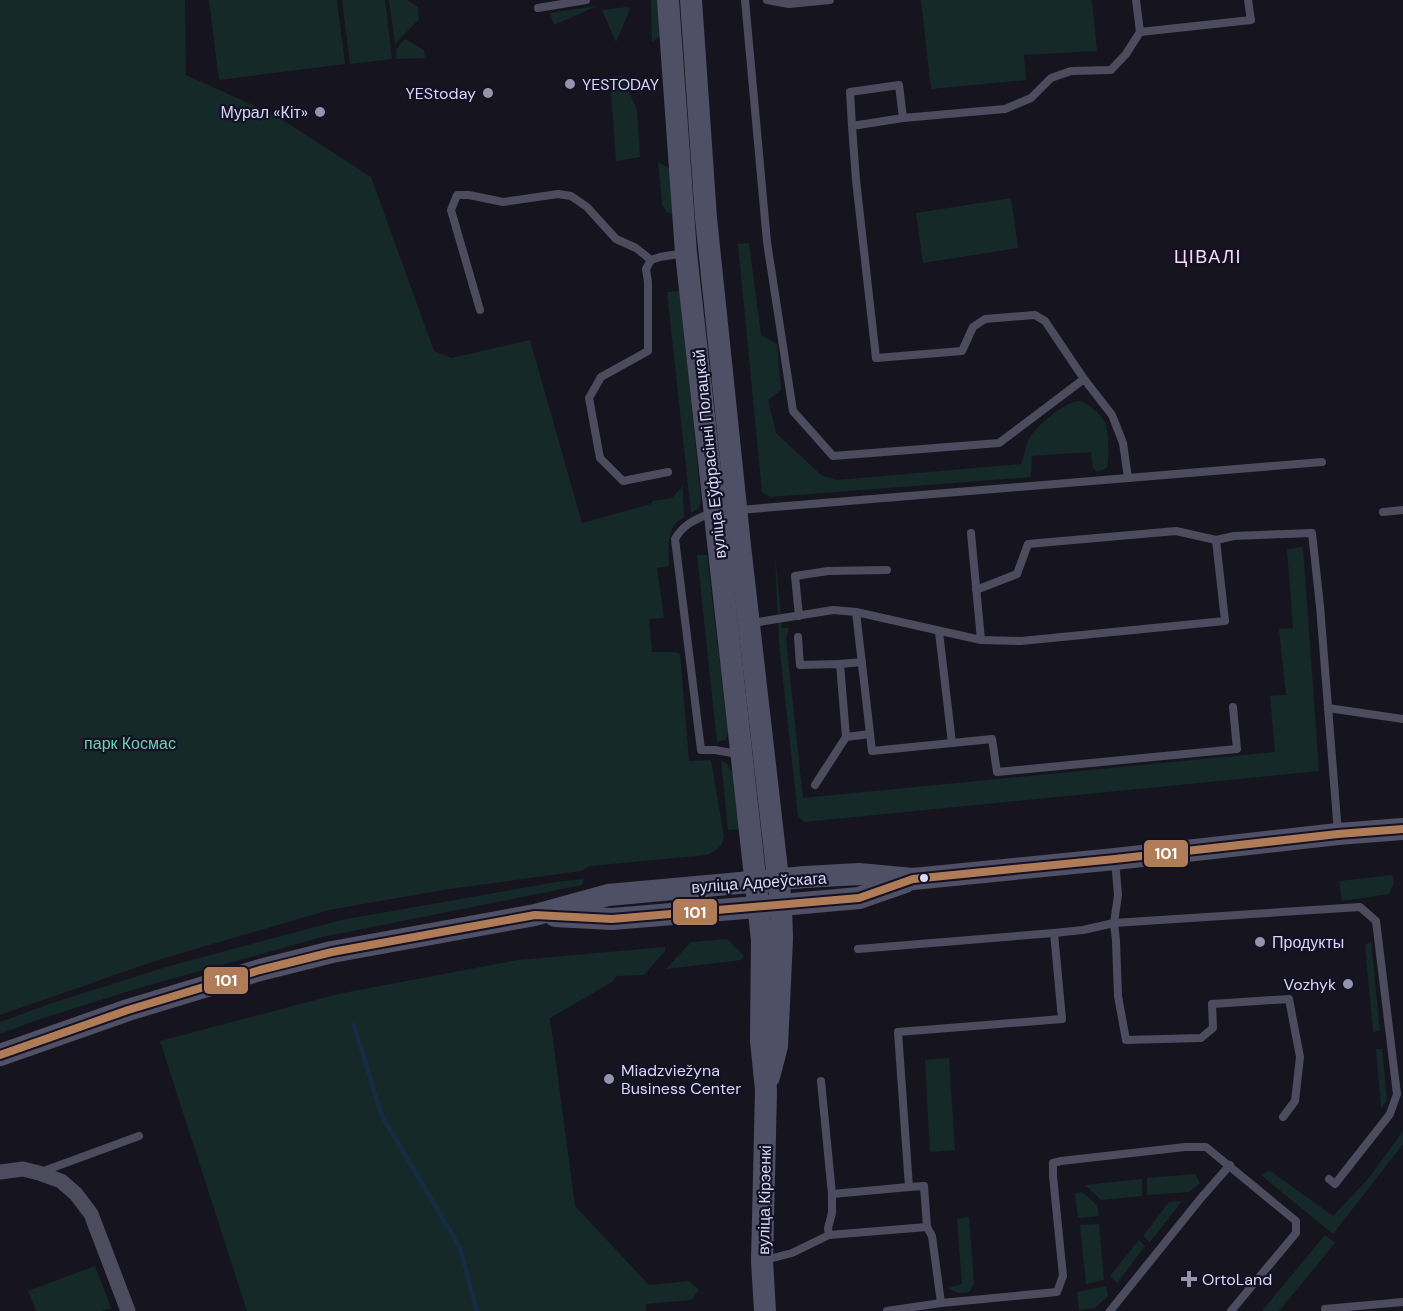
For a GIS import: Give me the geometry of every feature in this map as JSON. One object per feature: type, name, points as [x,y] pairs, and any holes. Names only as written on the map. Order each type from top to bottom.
[{"type":"main road","name":"вуліца Еўфрасінні Полацкай","points":[[668,0],[686,253],[758,908]]},
{"type":"main road","name":"вуліца Еўфрасінні Полацкай","points":[[691,0],[710,250],[781,906]]},
{"type":"main road","name":"вуліца Адоеўскага","points":[[0,1055],[128,1010],[280,965],[332,952],[535,915],[608,895],[859,874],[913,879],[1403,829]]},
{"type":"main road","name":"вуліца Адоеўскага","points":[[535,915],[612,919],[781,906],[859,898],[913,879]]},
{"type":"main road","name":"вуліца Кірэенкі","points":[[766,1090],[777,1046],[782,939],[781,906]]},
{"type":"main road","name":"вуліца Кірэенкі","points":[[758,908],[762,940],[761,1041],[766,1090],[762,1261],[765,1311]]},
{"type":"street","points":[[0,1172],[22,1169],[39,1173],[61,1181],[76,1194],[91,1214],[128,1311]]},
{"type":"lane","points":[[538,8],[586,0]]},
{"type":"lane","points":[[745,0],[766,242],[793,411],[806,426],[833,456],[999,442],[1084,379]]},
{"type":"lane","points":[[767,0],[789,4],[830,0]]},
{"type":"lane","points":[[852,126],[903,118],[1005,109],[1031,98],[1051,78],[1071,71],[1111,70],[1126,54],[1140,32],[1136,0]]},
{"type":"lane","points":[[1140,32],[1251,20],[1248,0]]},
{"type":"lane","points":[[903,118],[899,86],[850,92],[857,191],[876,358],[962,351],[973,327],[985,319],[1035,315],[1045,321],[1084,379],[1112,415],[1123,443],[1128,478]]},
{"type":"lane","points":[[480,310],[451,210],[457,195],[469,195],[503,202],[558,194],[572,196],[587,207],[616,239],[636,248],[651,261]]},
{"type":"lane","points":[[668,472],[623,481],[600,458],[590,398],[601,377],[648,351],[646,269],[651,261],[660,257],[710,250]]},
{"type":"lane","points":[[742,755],[701,750],[675,539],[681,528],[689,523],[714,512],[1322,462]]},
{"type":"lane","points":[[1383,512],[1403,510]]},
{"type":"lane","points":[[976,590],[1017,574],[1028,544],[1176,531],[1216,540],[1234,536],[1312,533],[1338,834]]},
{"type":"lane","points":[[971,533],[981,640]]},
{"type":"lane","points":[[749,624],[833,610],[856,612],[981,640],[1021,641],[1225,621],[1216,540]]},
{"type":"lane","points":[[799,616],[795,576],[828,571],[887,570]]},
{"type":"lane","points":[[856,612],[872,751],[992,739],[997,772],[1237,749],[1233,707]]},
{"type":"lane","points":[[939,632],[952,743]]},
{"type":"lane","points":[[798,637],[800,665],[862,662]]},
{"type":"lane","points":[[815,785],[846,737],[840,664]]},
{"type":"lane","points":[[1328,708],[1403,719]]},
{"type":"lane","points":[[846,737],[870,734]]},
{"type":"lane","points":[[1115,859],[1118,895],[1113,923],[1118,996],[1126,1040],[1201,1038],[1213,1028],[1212,1004],[1289,999],[1300,1058],[1295,1101],[1283,1116]]},
{"type":"lane","points":[[858,949],[1054,933],[1083,930],[1113,923],[1360,906],[1376,921],[1396,1094],[1390,1114],[1335,1184],[1329,1179]]},
{"type":"lane","points":[[909,1187],[898,1032],[1062,1019],[1054,933]]},
{"type":"lane","points":[[821,1081],[832,1194],[829,1235]]},
{"type":"lane","points":[[39,1173],[139,1136]]},
{"type":"lane","points":[[887,1311],[941,1303],[1057,1292],[1063,1276],[1053,1163],[1185,1147],[1206,1147],[1296,1221],[1296,1233],[1231,1311]]},
{"type":"lane","points":[[1110,1311],[1201,1198],[1230,1166]]},
{"type":"lane","points":[[832,1194],[924,1186],[927,1227],[932,1236],[941,1303]]},
{"type":"lane","points":[[762,1261],[792,1254],[829,1235],[927,1227]]},
{"type":"lane","points":[[1325,1309],[1403,1302]]},
{"type":"green space","name":"парк Космас","points":[[0,0],[185,0],[186,75],[275,115],[371,177],[434,351],[452,358],[530,340],[582,523],[651,504],[653,501],[672,498],[683,486],[684,518],[676,523],[671,532],[668,549],[669,566],[657,568],[664,618],[649,619],[652,652],[680,654],[689,761],[711,760],[724,837],[718,848],[707,855],[590,866],[581,871],[449,889],[329,910],[158,960],[0,1015]]},
{"type":"green space","points":[[209,0],[337,0],[345,64],[219,80]]},
{"type":"green space","points":[[342,0],[385,0],[392,59],[350,64]]},
{"type":"green space","points":[[389,0],[407,0],[418,7],[419,19],[395,44]]},
{"type":"green space","points":[[651,0],[658,0],[664,33],[652,42]]},
{"type":"green space","points":[[921,0],[1092,0],[1097,51],[1024,55],[1026,80],[931,89]]},
{"type":"green space","points":[[597,6],[554,25],[550,13]]},
{"type":"green space","points":[[627,7],[630,9],[616,42],[602,10]]},
{"type":"green space","points":[[405,39],[424,50],[425,58],[397,59],[396,49]]},
{"type":"green space","points":[[610,76],[622,76],[637,110],[640,157],[616,161]]},
{"type":"green space","points":[[658,162],[672,170],[673,214],[667,212],[662,205]]},
{"type":"green space","points":[[1011,198],[1018,248],[923,263],[916,213]]},
{"type":"green space","points":[[749,243],[761,335],[777,344],[781,390],[768,400],[776,433],[821,475],[837,480],[1021,464],[1028,440],[1036,429],[1048,418],[1075,401],[1087,404],[1105,422],[1108,445],[1107,468],[1097,472],[1093,468],[1091,452],[1032,456],[1031,477],[770,497],[762,492],[738,244]]},
{"type":"green space","points":[[680,291],[701,500],[698,508],[691,513],[667,292]]},
{"type":"green space","points":[[1303,547],[1319,771],[804,822],[798,816],[779,643],[775,554],[782,628],[789,628],[786,639],[803,798],[1275,752],[1270,696],[1286,695],[1279,629],[1293,628],[1287,549]]},
{"type":"green space","points":[[697,555],[707,555],[728,733],[725,740],[717,742]]},
{"type":"green space","points":[[721,760],[727,764],[734,776],[739,829],[728,830]]},
{"type":"green space","points":[[1392,875],[1394,883],[1389,894],[1342,901],[1339,881]]},
{"type":"green space","points":[[584,879],[582,885],[322,937],[139,988],[0,1034],[0,1022],[49,1004],[166,967],[341,920]]},
{"type":"green space","points":[[727,939],[744,956],[741,960],[666,969],[691,942]]},
{"type":"green space","points":[[1371,941],[1380,1031],[1373,1032],[1365,945]]},
{"type":"green space","points":[[665,947],[665,951],[644,975],[617,976],[612,982],[550,1018],[575,1206],[649,1285],[689,1281],[699,1290],[691,1300],[646,1304],[646,1311],[247,1311],[160,1041],[338,994],[518,960]]},
{"type":"green space","points":[[1376,1049],[1382,1049],[1387,1101],[1381,1108]]},
{"type":"green space","points":[[949,1058],[955,1150],[930,1152],[925,1060]]},
{"type":"green space","points":[[1403,1131],[1403,1144],[1333,1234],[1261,1175],[1269,1170],[1333,1216],[1368,1179]]},
{"type":"green space","points":[[1195,1174],[1200,1183],[1189,1192],[1147,1195],[1147,1178]]},
{"type":"green space","points":[[1142,1179],[1142,1196],[1101,1200],[1085,1185]]},
{"type":"green space","points":[[1082,1192],[1097,1205],[1099,1216],[1078,1218],[1075,1193]]},
{"type":"green space","points":[[1182,1201],[1150,1242],[1143,1236],[1169,1202]]},
{"type":"green space","points":[[969,1217],[974,1284],[969,1292],[958,1293],[948,1288],[962,1284],[957,1219]]},
{"type":"green space","points":[[1099,1224],[1104,1280],[1086,1284],[1080,1225]]},
{"type":"green space","points":[[1325,1235],[1335,1243],[1279,1311],[1262,1311]]},
{"type":"green space","points":[[1139,1240],[1145,1246],[1117,1283],[1110,1276]]},
{"type":"green space","points":[[95,1266],[111,1308],[102,1311],[36,1311],[28,1291]]},
{"type":"green space","points":[[1106,1286],[1108,1296],[1095,1308],[1079,1310],[1077,1292]]},
{"type":"waterway","points":[[354,1025],[381,1114],[460,1248],[477,1311]]},
{"type":"transit line","name":"101","points":[[0,1055],[128,1010],[260,970],[332,952],[535,915],[612,919],[859,898],[913,879],[1403,829]]},
{"type":"place","name":"YESTODAY","points":[[570,84]]},
{"type":"place","name":"YEStoday","points":[[488,93]]},
{"type":"place","name":"Мурал «Кіт»","points":[[320,112]]},
{"type":"place","name":"Продукты","points":[[1260,942]]},
{"type":"place","name":"Vozhyk","points":[[1348,984]]},
{"type":"place","name":"Miadzviežyna Business Center","points":[[609,1079]]},
{"type":"place","name":"OrtoLand","points":[[1189,1279]]},
{"type":"district","name":"ЦІВАЛІ","points":[[1208,257]]}]
